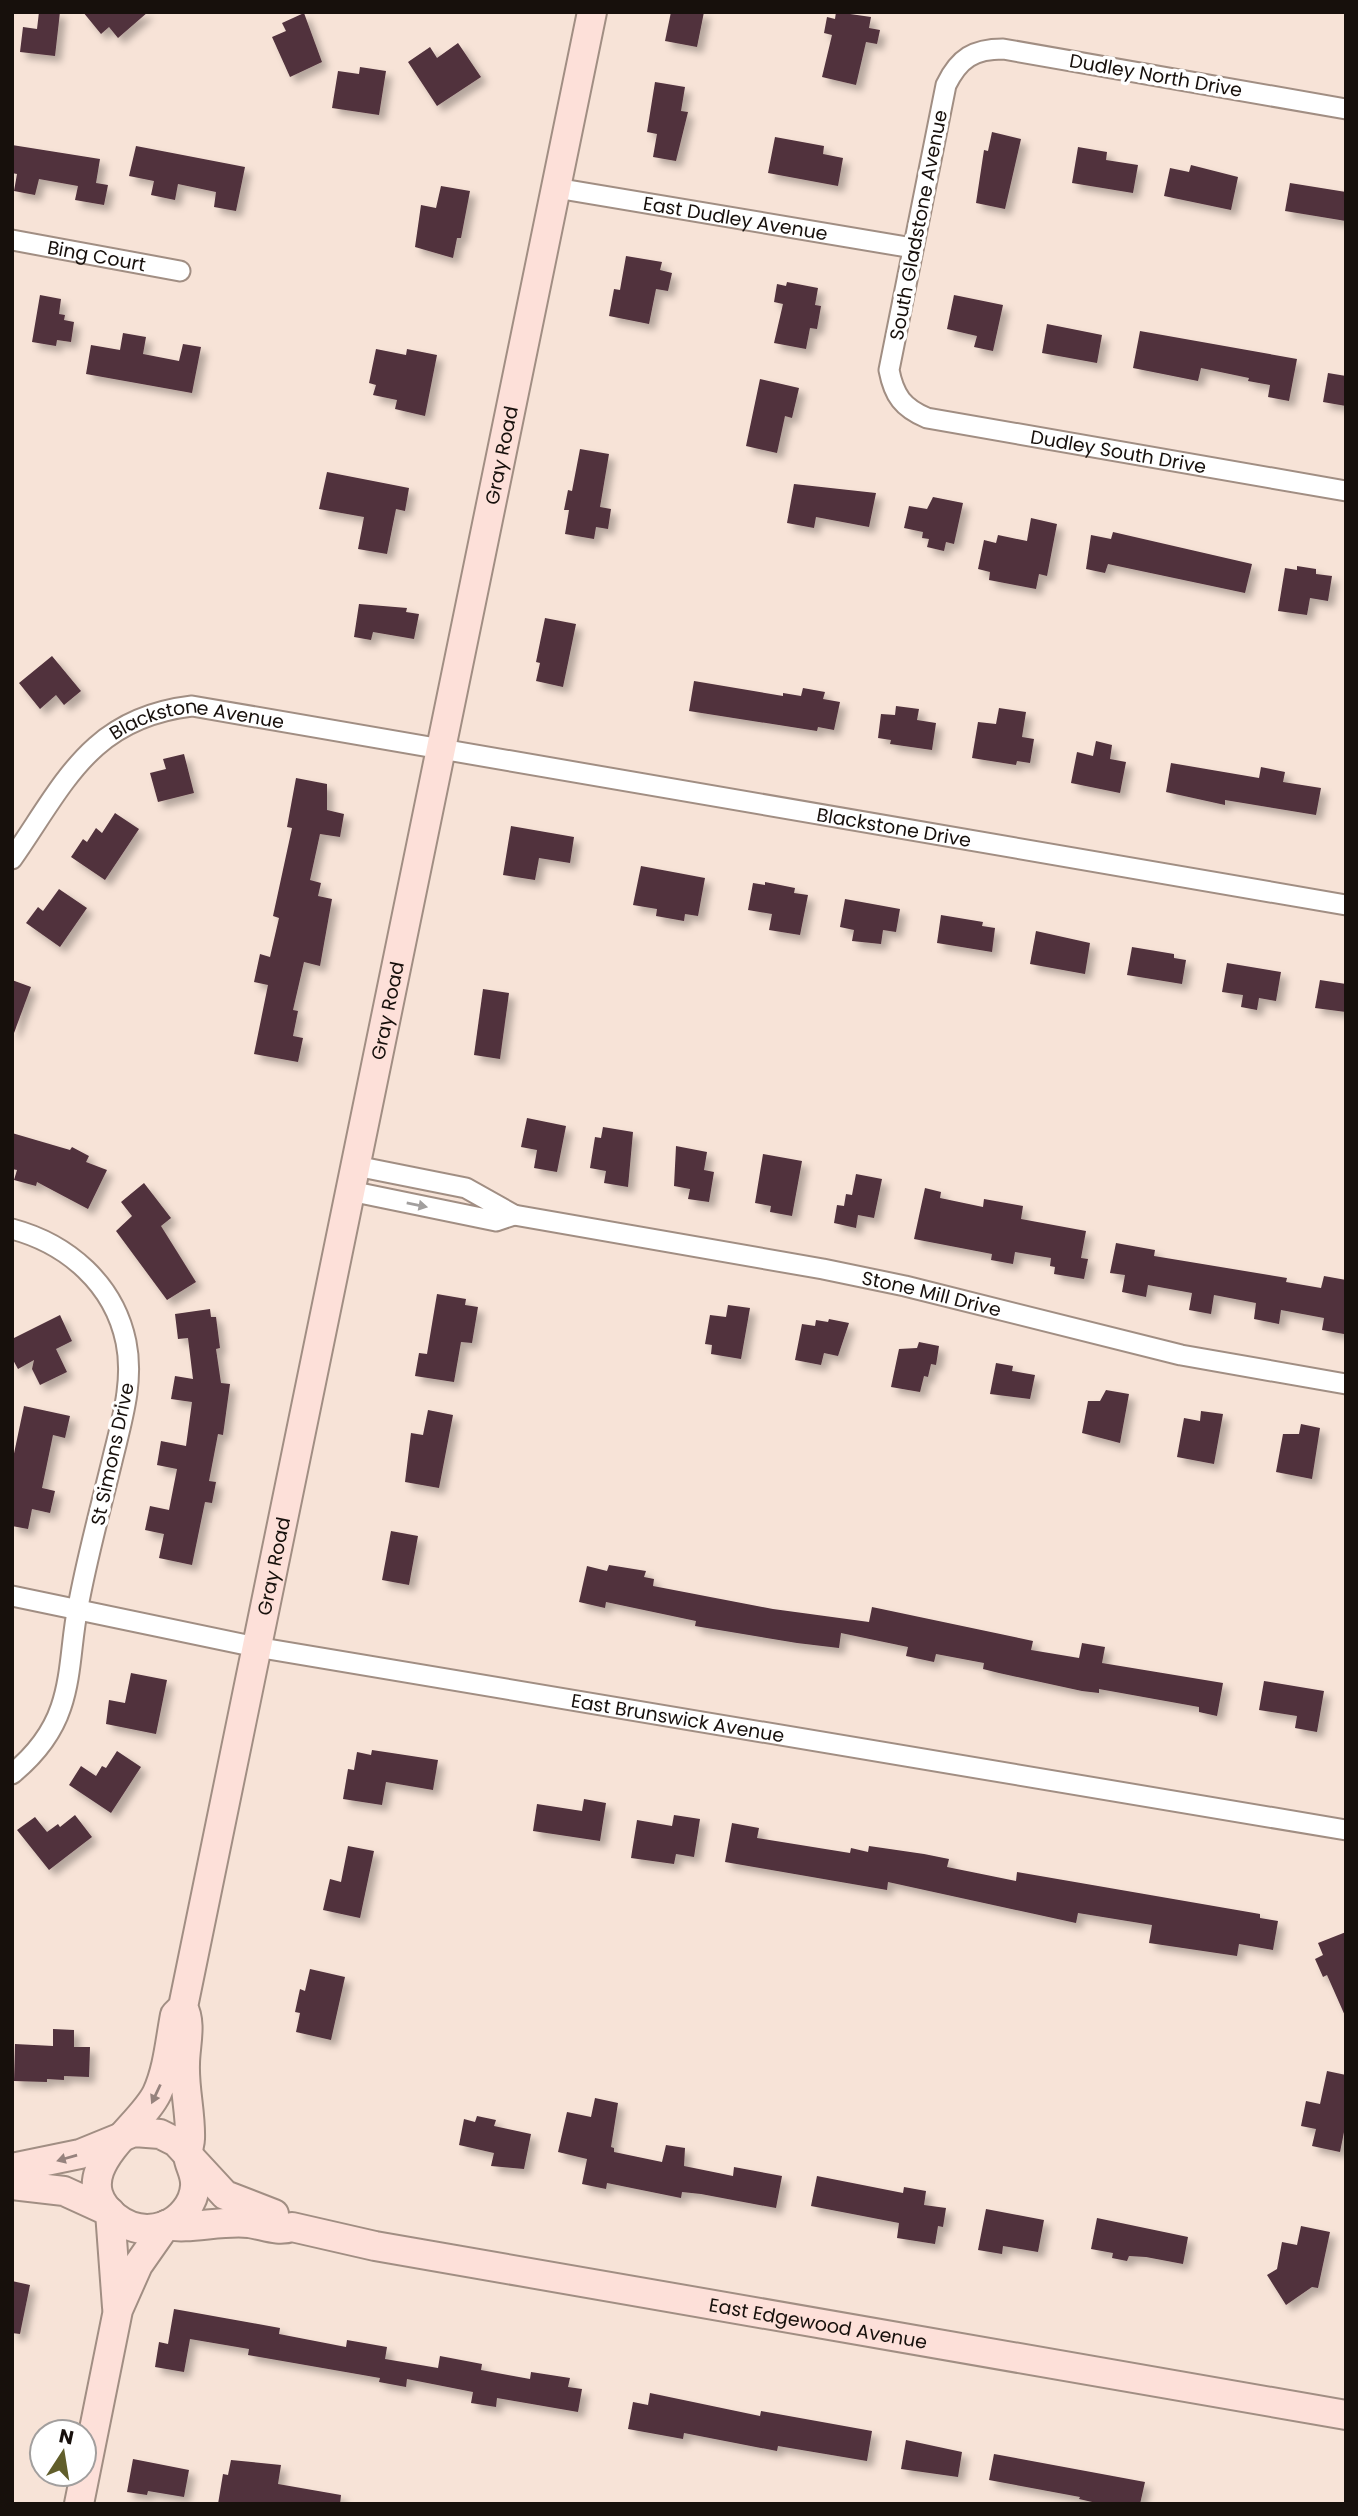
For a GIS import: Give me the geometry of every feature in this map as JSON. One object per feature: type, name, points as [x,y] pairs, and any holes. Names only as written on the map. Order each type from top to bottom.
[{"type":"street","name":"Gray Road","points":[[118,2138],[141,2119],[157,2092],[175,2015],[183,2007],[592,12]]},
{"type":"street","name":"Dudley North Drive","points":[[966,57],[983,49],[1003,48],[1346,109]]},
{"type":"street","name":"South Gladstone Avenue","points":[[898,398],[889,370],[913,248],[946,85],[953,70],[966,57]]},
{"type":"street","name":"East Dudley Avenue","points":[[556,188],[913,248]]},
{"type":"street","name":"Bing Court","points":[[12,240],[180,271]]},
{"type":"street","name":"Dudley South Drive","points":[[898,398],[910,411],[927,418],[1346,491]]},
{"type":"street","name":"Blackstone Avenue","points":[[13,857],[88,753],[110,733],[144,715],[163,710],[192,706],[221,709],[442,747]]},
{"type":"street","name":"Blackstone Drive","points":[[442,747],[1346,905]]},
{"type":"street","name":"Stone Mill Drive","points":[[353,1179],[466,1188],[514,1215],[823,1269],[905,1286],[1181,1355],[1346,1384]]},
{"type":"street","name":"St Simons Drive","points":[[12,1229],[51,1242],[90,1272],[108,1296],[126,1342],[129,1382],[78,1607],[61,1707],[43,1742],[12,1774]]},
{"type":"street","name":"East Brunswick Avenue","points":[[12,1595],[25,1600],[78,1607],[256,1647],[1346,1830]]},
{"type":"street","name":"Gray Road","points":[[183,2007],[188,2016],[185,2074],[190,2138],[188,2154]]},
{"type":"street","points":[[12,2168],[55,2161],[134,2132],[160,2134],[176,2141],[188,2154],[195,2187],[190,2203],[180,2216],[166,2225],[138,2264],[118,2310],[79,2504]]},
{"type":"street","points":[[118,2138],[102,2161],[98,2178],[100,2197],[110,2212],[124,2224],[136,2228],[166,2225]]},
{"type":"street","name":"East Edgewood Avenue","points":[[188,2154],[225,2195],[286,2218],[292,2227]]},
{"type":"street","points":[[12,2185],[64,2191],[110,2212]]},
{"type":"street","points":[[110,2212],[114,2295],[118,2310]]},
{"type":"street","name":"East Edgewood Avenue","points":[[166,2225],[178,2228],[230,2222],[283,2230],[292,2227],[389,2248],[1346,2415]]},
{"type":"building","points":[[39,12],[60,12],[55,56],[20,52],[23,27],[37,29]]},
{"type":"building","points":[[83,12],[148,12],[118,38],[109,27],[101,34]]},
{"type":"building","points":[[671,12],[704,12],[697,47],[665,41]]},
{"type":"building","points":[[836,12],[871,17],[869,28],[880,30],[877,44],[866,42],[856,85],[822,77],[832,35],[824,33],[827,17],[835,19]]},
{"type":"building","points":[[304,13],[322,62],[290,77],[272,37],[286,31],[282,23]]},
{"type":"building","points":[[458,43],[481,77],[437,106],[408,62],[430,47],[437,58]]},
{"type":"building","points":[[360,67],[386,71],[379,115],[332,108],[338,71],[359,74]]},
{"type":"building","points":[[655,82],[685,87],[681,111],[688,112],[676,161],[653,157],[657,134],[647,132]]},
{"type":"building","points":[[992,132],[1021,139],[1005,209],[976,203],[984,150],[988,151]]},
{"type":"building","points":[[775,137],[824,146],[823,154],[843,158],[838,186],[768,173]]},
{"type":"building","points":[[12,145],[100,159],[96,183],[108,185],[104,205],[75,200],[78,186],[39,179],[35,195],[14,191],[17,174],[12,173]]},
{"type":"building","points":[[136,146],[245,167],[236,211],[214,207],[216,192],[178,184],[175,200],[151,195],[154,181],[129,176]]},
{"type":"building","points":[[1078,147],[1107,152],[1106,160],[1138,165],[1133,193],[1072,183]]},
{"type":"building","points":[[1191,165],[1238,177],[1231,210],[1164,196],[1170,168],[1189,172]]},
{"type":"building","points":[[1290,183],[1346,192],[1346,221],[1285,211]]},
{"type":"building","points":[[441,186],[470,191],[461,238],[457,238],[453,258],[415,247],[421,205],[436,208]]},
{"type":"building","points":[[626,256],[662,262],[660,270],[672,273],[668,291],[656,289],[649,324],[609,316],[614,289],[620,290]]},
{"type":"building","points":[[787,282],[818,288],[815,305],[821,306],[817,329],[810,328],[806,349],[774,343],[783,304],[774,302],[777,284],[786,286]]},
{"type":"building","points":[[40,295],[61,299],[59,314],[65,315],[64,320],[74,322],[71,342],[57,340],[56,346],[32,342]]},
{"type":"building","points":[[954,295],[1003,305],[993,351],[974,347],[977,336],[947,329]]},
{"type":"building","points":[[1047,324],[1102,335],[1097,363],[1042,353]]},
{"type":"building","points":[[1140,331],[1297,359],[1289,401],[1268,397],[1270,385],[1248,381],[1249,378],[1201,368],[1198,381],[1133,368]]},
{"type":"building","points":[[123,333],[146,337],[143,354],[179,361],[183,344],[201,347],[192,393],[86,374],[91,345],[120,350]]},
{"type":"building","points":[[376,349],[406,355],[407,349],[437,355],[425,416],[395,409],[397,400],[373,395],[376,385],[369,383]]},
{"type":"building","points":[[1328,373],[1346,376],[1346,406],[1323,402]]},
{"type":"building","points":[[760,379],[799,388],[792,418],[785,416],[777,453],[746,446]]},
{"type":"building","points":[[580,449],[609,454],[600,507],[611,509],[608,529],[596,527],[594,539],[565,534],[569,510],[564,510],[568,490],[572,491]]},
{"type":"building","points":[[327,472],[409,488],[405,511],[396,509],[387,554],[358,549],[364,517],[319,509]]},
{"type":"building","points":[[794,484],[876,493],[869,527],[816,517],[814,528],[787,523]]},
{"type":"building","points":[[933,497],[963,503],[954,544],[946,542],[944,551],[927,547],[929,539],[922,538],[923,532],[904,528],[909,506],[927,509]]},
{"type":"building","points":[[1031,518],[1057,524],[1047,576],[1039,574],[1036,589],[989,580],[990,572],[978,569],[984,540],[996,543],[998,535],[1027,541]]},
{"type":"building","points":[[1113,532],[1252,564],[1245,593],[1108,564],[1105,573],[1086,569],[1091,535],[1111,539]]},
{"type":"building","points":[[1297,566],[1316,569],[1316,574],[1332,576],[1328,601],[1310,598],[1307,615],[1278,611],[1285,568],[1297,570]]},
{"type":"building","points":[[359,604],[407,608],[406,612],[419,614],[414,639],[373,632],[371,640],[354,637]]},
{"type":"building","points":[[545,618],[576,624],[563,687],[536,681],[540,663],[536,662]]},
{"type":"building","points":[[52,656],[81,691],[64,705],[56,695],[40,709],[19,683]]},
{"type":"building","points":[[694,681],[783,696],[783,693],[801,696],[803,688],[825,692],[823,699],[840,702],[834,730],[818,727],[817,731],[689,711]]},
{"type":"building","points":[[896,706],[919,709],[917,720],[936,723],[932,750],[890,744],[891,740],[878,738],[881,714],[895,715]]},
{"type":"building","points":[[999,708],[1026,712],[1022,737],[1034,739],[1030,763],[1017,761],[1016,765],[972,758],[978,722],[996,724]]},
{"type":"building","points":[[1096,741],[1112,745],[1110,759],[1126,762],[1120,793],[1071,783],[1077,752],[1093,756]]},
{"type":"building","points":[[184,754],[194,793],[158,802],[150,773],[166,769],[163,759]]},
{"type":"building","points":[[1171,763],[1259,778],[1261,767],[1285,772],[1283,782],[1321,788],[1316,815],[1225,800],[1225,805],[1166,792]]},
{"type":"building","points":[[296,778],[327,784],[327,810],[344,814],[340,837],[320,834],[310,880],[321,883],[318,896],[332,899],[320,966],[304,962],[293,1010],[298,1011],[293,1036],[303,1038],[298,1062],[254,1054],[268,985],[254,982],[260,954],[270,957],[279,918],[273,916],[292,828],[287,827]]},
{"type":"building","points":[[115,813],[139,829],[105,880],[71,857],[83,839],[87,842],[96,828],[102,833]]},
{"type":"building","points":[[511,826],[574,837],[570,863],[539,858],[535,880],[503,875]]},
{"type":"building","points":[[641,866],[705,878],[698,916],[685,914],[684,921],[656,916],[657,909],[633,905]]},
{"type":"building","points":[[765,882],[795,888],[794,893],[808,895],[800,935],[769,930],[772,914],[748,910],[753,883],[765,885]]},
{"type":"building","points":[[59,889],[87,908],[60,947],[26,923],[38,907],[43,911]]},
{"type":"building","points":[[845,899],[900,909],[896,932],[883,930],[881,944],[852,941],[854,930],[840,927]]},
{"type":"building","points":[[941,915],[983,922],[982,926],[995,928],[992,952],[937,943]]},
{"type":"building","points":[[1036,931],[1090,943],[1085,974],[1030,964]]},
{"type":"building","points":[[1132,947],[1174,954],[1174,958],[1186,960],[1182,984],[1127,975]]},
{"type":"building","points":[[1227,963],[1281,972],[1276,1001],[1259,998],[1257,1010],[1241,1007],[1243,995],[1222,992]]},
{"type":"building","points":[[12,980],[31,987],[14,1033],[12,1032]]},
{"type":"building","points":[[1320,980],[1346,984],[1346,1012],[1315,1008]]},
{"type":"building","points":[[483,989],[509,993],[500,1059],[474,1055]]},
{"type":"building","points":[[527,1118],[566,1126],[557,1172],[534,1168],[537,1150],[521,1147]]},
{"type":"building","points":[[603,1127],[633,1132],[628,1187],[604,1183],[606,1171],[590,1168],[595,1137],[601,1138]]},
{"type":"building","points":[[12,1133],[70,1150],[72,1147],[89,1156],[86,1162],[107,1170],[88,1209],[37,1182],[36,1186],[14,1180],[17,1170],[12,1169]]},
{"type":"building","points":[[676,1146],[707,1152],[704,1170],[714,1172],[709,1202],[688,1199],[690,1189],[674,1186]]},
{"type":"building","points":[[763,1154],[802,1161],[792,1216],[770,1212],[771,1206],[755,1203]]},
{"type":"building","points":[[856,1174],[882,1179],[874,1218],[858,1215],[856,1228],[834,1223],[837,1205],[844,1206],[846,1194],[852,1195]]},
{"type":"building","points":[[144,1183],[171,1218],[161,1226],[196,1282],[167,1300],[116,1231],[132,1216],[121,1202]]},
{"type":"building","points":[[925,1188],[941,1192],[940,1198],[983,1207],[984,1199],[1023,1206],[1021,1219],[1086,1231],[1081,1258],[1088,1259],[1084,1279],[1054,1274],[1055,1267],[1050,1266],[1051,1258],[1015,1252],[1013,1264],[991,1260],[992,1254],[914,1239]]},
{"type":"building","points":[[1116,1243],[1155,1250],[1154,1256],[1287,1278],[1286,1282],[1321,1288],[1324,1276],[1346,1280],[1344,1334],[1322,1330],[1324,1318],[1281,1310],[1279,1324],[1254,1319],[1256,1303],[1214,1295],[1211,1314],[1189,1310],[1192,1293],[1148,1285],[1146,1297],[1122,1292],[1125,1275],[1110,1273]]},
{"type":"building","points":[[437,1294],[466,1299],[465,1305],[478,1307],[472,1343],[461,1342],[454,1382],[415,1376],[419,1353],[427,1354]]},
{"type":"building","points":[[728,1305],[750,1308],[741,1359],[711,1354],[712,1345],[705,1344],[710,1315],[726,1317]]},
{"type":"building","points":[[210,1309],[211,1317],[216,1317],[220,1348],[216,1349],[221,1383],[230,1384],[223,1435],[218,1434],[209,1481],[216,1482],[212,1503],[205,1502],[192,1565],[159,1558],[164,1534],[145,1530],[150,1506],[169,1510],[177,1469],[157,1465],[161,1441],[186,1446],[192,1402],[171,1399],[175,1376],[193,1379],[188,1338],[178,1339],[175,1314]]},
{"type":"building","points":[[60,1315],[72,1341],[56,1349],[67,1372],[40,1385],[32,1369],[34,1360],[18,1369],[12,1358],[12,1339]]},
{"type":"building","points":[[829,1319],[849,1323],[838,1356],[824,1353],[821,1365],[795,1360],[802,1324],[815,1326],[816,1320],[828,1322]]},
{"type":"building","points":[[919,1342],[939,1346],[936,1365],[931,1364],[928,1377],[924,1376],[920,1392],[891,1387],[899,1349],[917,1348]]},
{"type":"building","points":[[996,1363],[1013,1366],[1012,1371],[1035,1375],[1030,1399],[990,1394]]},
{"type":"building","points":[[1106,1390],[1129,1394],[1120,1443],[1082,1433],[1088,1401],[1100,1401]]},
{"type":"building","points":[[24,1406],[70,1416],[65,1438],[53,1435],[42,1488],[55,1491],[50,1513],[32,1509],[28,1529],[12,1526],[12,1463]]},
{"type":"building","points":[[428,1410],[453,1415],[439,1488],[405,1482],[411,1433],[423,1435]]},
{"type":"building","points":[[1201,1411],[1223,1414],[1214,1464],[1177,1457],[1184,1418],[1200,1421]]},
{"type":"building","points":[[1301,1424],[1320,1428],[1312,1479],[1276,1472],[1283,1434],[1299,1434]]},
{"type":"building","points":[[391,1531],[418,1536],[409,1585],[382,1580]]},
{"type":"building","points":[[609,1565],[646,1571],[644,1577],[654,1579],[653,1586],[773,1609],[869,1622],[872,1607],[1033,1641],[1031,1650],[1079,1658],[1082,1643],[1105,1647],[1102,1663],[1223,1683],[1217,1716],[1199,1712],[1199,1707],[1099,1689],[1099,1693],[1082,1691],[999,1673],[983,1669],[984,1663],[936,1654],[934,1662],[906,1656],[908,1647],[841,1633],[839,1648],[695,1626],[696,1621],[606,1602],[605,1608],[579,1602],[587,1566],[607,1571]]},
{"type":"building","points":[[131,1673],[167,1680],[156,1734],[106,1724],[109,1700],[125,1703]]},
{"type":"building","points":[[1264,1681],[1324,1691],[1317,1732],[1295,1728],[1297,1716],[1259,1710]]},
{"type":"building","points":[[372,1750],[438,1760],[433,1790],[386,1782],[382,1805],[343,1799],[348,1769],[354,1770],[357,1752],[371,1755]]},
{"type":"building","points":[[117,1751],[141,1767],[111,1813],[69,1785],[81,1766],[96,1776],[102,1766],[106,1768]]},
{"type":"building","points":[[584,1799],[606,1803],[600,1841],[533,1831],[537,1804],[582,1811]]},
{"type":"building","points":[[75,1815],[92,1837],[49,1870],[17,1830],[35,1817],[47,1832],[58,1824],[60,1827]]},
{"type":"building","points":[[674,1815],[700,1819],[694,1857],[676,1854],[674,1864],[631,1858],[637,1820],[672,1826]]},
{"type":"building","points":[[732,1823],[759,1828],[757,1838],[850,1853],[851,1848],[868,1852],[869,1846],[924,1854],[949,1859],[947,1867],[1016,1881],[1017,1872],[1260,1914],[1260,1918],[1278,1921],[1273,1950],[1239,1944],[1237,1956],[1149,1943],[1152,1925],[1078,1913],[1076,1923],[888,1882],[887,1890],[725,1862]]},
{"type":"building","points":[[348,1846],[374,1851],[360,1918],[323,1910],[330,1879],[341,1882]]},
{"type":"building","points":[[1346,1932],[1346,2018],[1327,1975],[1323,1977],[1315,1959],[1323,1955],[1318,1943]]},
{"type":"building","points":[[310,1969],[345,1977],[331,2040],[296,2032],[300,2013],[295,2012],[300,1989],[305,1991]]},
{"type":"building","points":[[53,2029],[74,2030],[74,2047],[90,2047],[89,2077],[64,2076],[64,2080],[47,2079],[47,2082],[14,2081],[15,2044],[53,2046]]},
{"type":"building","points":[[1327,2071],[1346,2075],[1346,2122],[1340,2152],[1312,2146],[1316,2129],[1301,2126],[1306,2101],[1320,2104]]},
{"type":"building","points":[[595,2098],[618,2103],[611,2147],[614,2152],[662,2162],[666,2145],[685,2148],[684,2166],[733,2176],[734,2167],[782,2176],[776,2208],[701,2194],[682,2192],[681,2198],[607,2183],[606,2189],[582,2184],[587,2159],[558,2152],[567,2112],[591,2117]]},
{"type":"building","points":[[477,2116],[496,2120],[494,2126],[531,2134],[524,2169],[491,2166],[494,2153],[459,2145],[464,2119],[475,2122]]},
{"type":"building","points":[[817,2176],[903,2193],[904,2187],[926,2191],[924,2205],[946,2208],[943,2227],[938,2226],[935,2244],[897,2238],[899,2223],[811,2206]]},
{"type":"building","points":[[986,2209],[1044,2220],[1038,2252],[1003,2246],[1002,2254],[978,2250]]},
{"type":"building","points":[[1097,2218],[1188,2237],[1183,2264],[1129,2256],[1127,2261],[1112,2258],[1113,2253],[1091,2249]]},
{"type":"building","points":[[1301,2226],[1330,2232],[1318,2288],[1312,2287],[1286,2305],[1267,2275],[1277,2269],[1282,2242],[1297,2245]]},
{"type":"building","points":[[12,2281],[30,2285],[20,2334],[12,2333]]},
{"type":"building","points":[[174,2309],[280,2328],[279,2334],[346,2347],[347,2340],[387,2347],[385,2359],[438,2368],[440,2356],[482,2364],[481,2370],[530,2379],[531,2372],[570,2378],[568,2387],[582,2389],[578,2412],[497,2398],[496,2407],[471,2403],[473,2392],[407,2379],[406,2387],[379,2382],[380,2378],[248,2355],[249,2349],[190,2339],[184,2372],[155,2367],[159,2342],[168,2344]]},
{"type":"building","points":[[650,2393],[760,2416],[761,2411],[872,2431],[867,2461],[778,2446],[777,2451],[684,2433],[683,2439],[628,2429],[633,2402],[648,2405]]},
{"type":"building","points":[[906,2440],[962,2452],[958,2477],[901,2469]]},
{"type":"building","points":[[994,2454],[1145,2482],[1140,2504],[1101,2504],[1079,2499],[1080,2497],[989,2480]]},
{"type":"building","points":[[133,2459],[189,2470],[184,2497],[148,2491],[147,2495],[127,2492]]},
{"type":"building","points":[[231,2460],[281,2465],[278,2484],[341,2495],[340,2504],[218,2504],[223,2474],[228,2475]]}]
